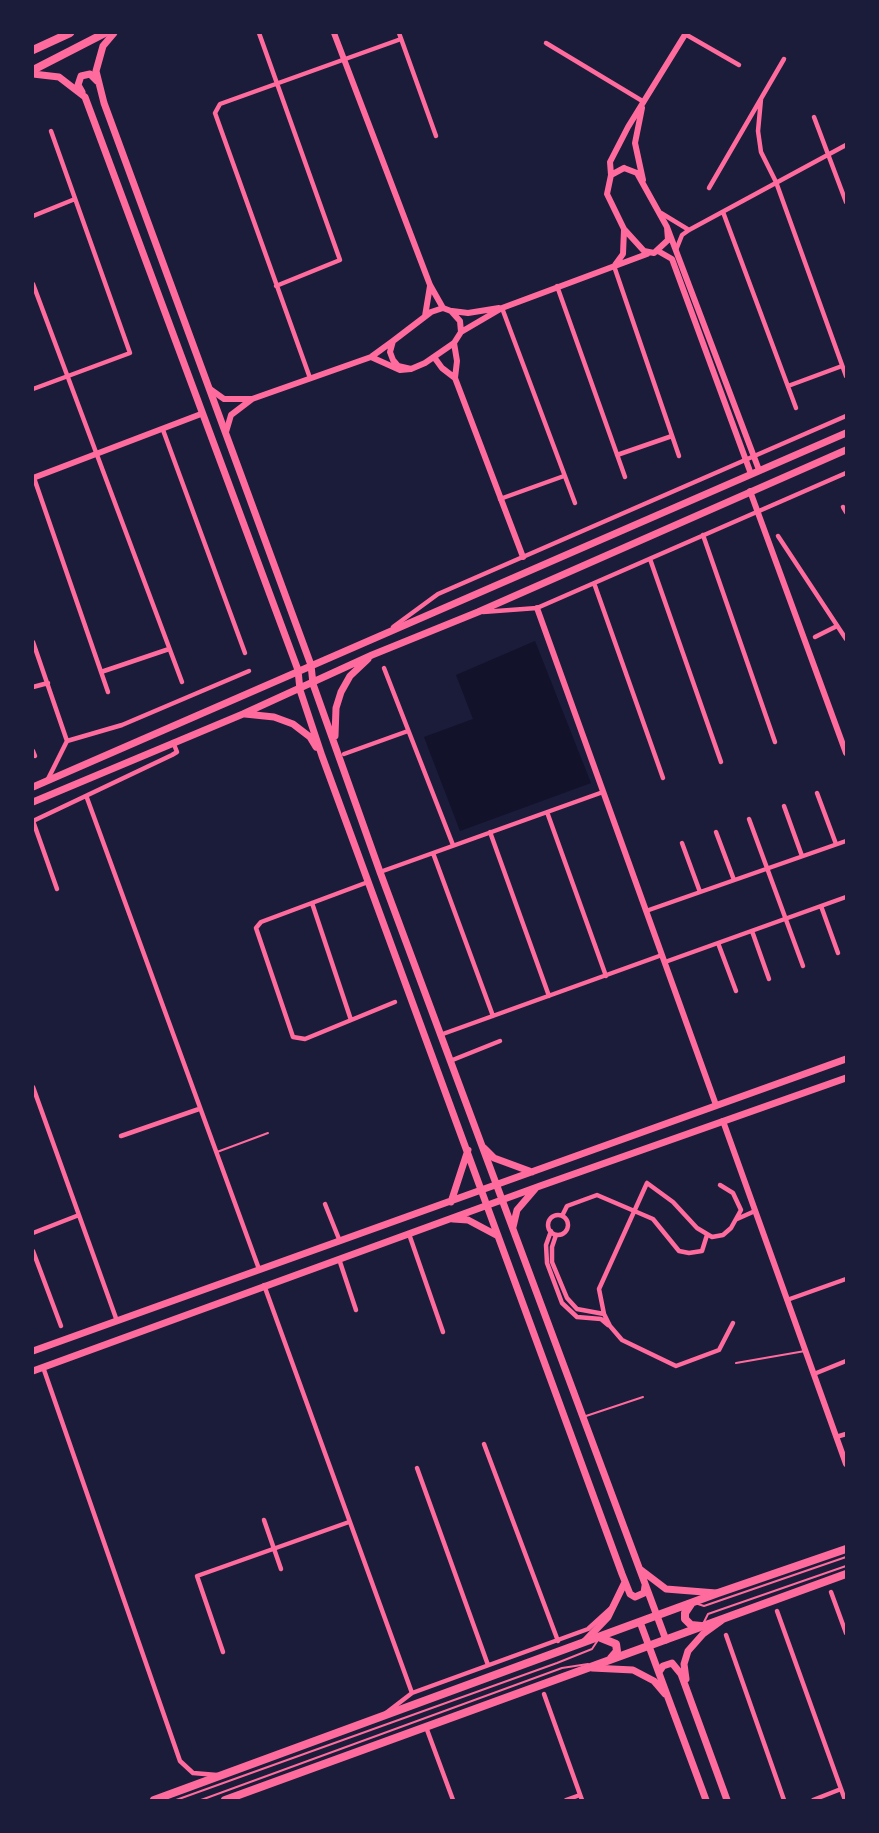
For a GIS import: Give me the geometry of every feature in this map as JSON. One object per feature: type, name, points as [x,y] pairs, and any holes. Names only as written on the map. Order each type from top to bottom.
[{"type":"highway","points":[[33,50],[70,33]]},
{"type":"highway","points":[[33,72],[105,33]]},
{"type":"highway","points":[[154,1800],[692,1602],[846,1548]]},
{"type":"highway","points":[[225,1800],[846,1574]]},
{"type":"highway","points":[[692,1602],[685,1612],[685,1619],[691,1625],[702,1626]]},
{"type":"highway","points":[[599,1638],[612,1641],[617,1648],[608,1661]]},
{"type":"main road","points":[[104,103],[96,71],[103,46],[114,33]]},
{"type":"main road","points":[[33,72],[58,77],[85,97]]},
{"type":"main road","points":[[645,1586],[644,1593],[635,1597],[630,1594],[625,1582],[322,756],[300,690],[298,670],[78,82],[81,76],[90,74],[95,77],[311,665],[313,684],[380,872],[666,1640]]},
{"type":"main road","points":[[33,787],[391,629],[846,433]]},
{"type":"main road","points":[[33,802],[300,690],[372,655],[478,612],[846,450]]},
{"type":"main road","points":[[334,739],[336,708],[341,692],[350,676],[372,655]]},
{"type":"main road","points":[[243,714],[274,717],[293,724],[310,737],[322,756]]},
{"type":"main road","points":[[33,1351],[339,1239],[451,1202],[846,1059]]},
{"type":"main road","points":[[33,1371],[502,1199],[846,1078]]},
{"type":"main road","points":[[482,1146],[494,1158],[532,1172]]},
{"type":"main road","points":[[451,1202],[468,1150]]},
{"type":"main road","points":[[513,1227],[517,1210],[527,1196],[540,1186]]},
{"type":"main road","points":[[451,1218],[468,1220],[500,1237]]},
{"type":"main road","points":[[639,1569],[666,1589],[718,1593]]},
{"type":"main road","points":[[580,1645],[603,1624],[625,1582]]},
{"type":"main road","points":[[688,1690],[684,1664],[688,1652],[703,1634],[726,1617]]},
{"type":"main road","points":[[640,1622],[706,1800]]},
{"type":"main road","points":[[659,1672],[667,1664],[676,1666],[688,1690],[727,1800]]},
{"type":"main road","points":[[590,1668],[633,1670],[654,1682],[669,1697]]},
{"type":"street","points":[[259,33],[340,260],[276,286]]},
{"type":"street","points":[[334,33],[430,285],[443,308],[468,313],[502,308]]},
{"type":"street","points":[[647,254],[624,229],[607,194],[611,175],[609,169],[616,149],[685,33],[739,65]]},
{"type":"street","points":[[310,378],[215,113],[220,104],[344,60],[400,36],[436,136]]},
{"type":"street","points":[[546,43],[644,102]]},
{"type":"street","points":[[709,188],[784,59]]},
{"type":"street","points":[[761,99],[758,131],[761,152],[776,182],[846,376]]},
{"type":"street","points":[[644,102],[635,142],[645,186]]},
{"type":"street","points":[[814,117],[846,202]]},
{"type":"street","points":[[33,389],[130,353],[51,132]]},
{"type":"street","points":[[676,250],[682,235],[689,230],[846,145]]},
{"type":"street","points":[[611,175],[624,168],[631,170],[645,186],[667,227],[759,470]]},
{"type":"street","points":[[33,216],[75,199]]},
{"type":"street","points":[[659,212],[689,230]]},
{"type":"street","points":[[723,212],[796,408]]},
{"type":"street","points":[[371,357],[400,370],[411,369],[454,343],[461,332],[502,308],[658,251],[668,240],[667,227]]},
{"type":"street","points":[[614,266],[623,254],[624,229]]},
{"type":"street","points":[[658,251],[672,259],[751,474]]},
{"type":"street","points":[[614,266],[679,456]]},
{"type":"street","points":[[33,284],[182,682]]},
{"type":"street","points":[[425,316],[430,285]]},
{"type":"street","points":[[557,286],[626,477]]},
{"type":"street","points":[[226,432],[231,415],[252,399],[371,357],[425,316],[443,308]]},
{"type":"street","points":[[502,308],[575,503]]},
{"type":"street","points":[[451,311],[460,321],[461,332]]},
{"type":"street","points":[[393,341],[390,352],[393,360],[398,366],[411,369]]},
{"type":"street","points":[[454,343],[457,361],[455,378],[500,500],[524,557]]},
{"type":"street","points":[[434,357],[442,368],[455,378]]},
{"type":"street","points":[[788,386],[842,366]]},
{"type":"street","points":[[210,389],[224,399],[252,399]]},
{"type":"street","points":[[108,692],[33,478],[97,456],[201,414]]},
{"type":"street","points":[[391,629],[438,594],[846,416]]},
{"type":"street","points":[[163,429],[245,653]]},
{"type":"street","points":[[617,455],[672,435]]},
{"type":"street","points":[[478,612],[537,608],[846,473]]},
{"type":"street","points":[[500,500],[564,476]]},
{"type":"street","points":[[750,491],[846,753]]},
{"type":"street","points":[[703,535],[775,742]]},
{"type":"street","points":[[778,536],[846,639]]},
{"type":"street","points":[[650,559],[721,762]]},
{"type":"street","points":[[594,583],[663,778]]},
{"type":"street","points":[[537,608],[716,1105]]},
{"type":"street","points":[[815,637],[837,626]]},
{"type":"street","points":[[33,642],[67,741],[48,780]]},
{"type":"street","points":[[101,672],[170,649]]},
{"type":"street","points":[[384,668],[453,846]]},
{"type":"street","points":[[67,741],[122,725],[249,671]]},
{"type":"street","points":[[33,687],[48,683]]},
{"type":"street","points":[[345,754],[408,731]]},
{"type":"street","points":[[57,889],[33,821],[87,798],[172,755],[177,752],[173,742]]},
{"type":"street","points":[[380,872],[603,792]]},
{"type":"street","points":[[817,793],[836,844]]},
{"type":"street","points":[[87,798],[199,1110],[259,1269]]},
{"type":"street","points":[[784,806],[802,856]]},
{"type":"street","points":[[547,812],[606,976]]},
{"type":"street","points":[[749,819],[803,966]]},
{"type":"street","points":[[716,831],[734,880]]},
{"type":"street","points":[[490,832],[549,996]]},
{"type":"street","points":[[646,911],[846,841]]},
{"type":"street","points":[[682,843],[700,892]]},
{"type":"street","points":[[433,853],[493,1016]]},
{"type":"street","points":[[368,882],[261,922],[256,928],[293,1037],[305,1039],[395,1002]]},
{"type":"street","points":[[440,1035],[606,976],[718,943],[846,897]]},
{"type":"street","points":[[312,903],[351,1020]]},
{"type":"street","points":[[820,906],[838,953]]},
{"type":"street","points":[[752,931],[769,979]]},
{"type":"street","points":[[718,943],[736,991]]},
{"type":"street","points":[[450,1061],[500,1041]]},
{"type":"street","points":[[33,1087],[117,1320]]},
{"type":"street","points":[[121,1136],[199,1110]]},
{"type":"street","points":[[723,1121],[846,1464]]},
{"type":"street","points":[[610,1326],[604,1314],[599,1289],[633,1209],[647,1183],[660,1190],[707,1235],[723,1235],[737,1219],[741,1210],[740,1203],[733,1193],[720,1185]]},
{"type":"street","points":[[707,1235],[702,1251],[689,1253],[679,1251],[653,1219],[597,1195],[567,1206],[562,1216],[550,1219],[551,1231],[546,1245],[547,1263],[562,1303],[577,1317],[601,1319],[622,1340],[676,1366],[719,1350],[733,1323]]},
{"type":"street","points":[[325,1204],[339,1239]]},
{"type":"street","points":[[737,1219],[755,1211]]},
{"type":"street","points":[[33,1233],[79,1215]]},
{"type":"street","points":[[551,1231],[556,1235],[563,1234],[567,1229],[567,1223],[562,1216]]},
{"type":"street","points":[[409,1234],[443,1332]]},
{"type":"street","points":[[556,1235],[552,1262],[567,1298],[578,1309],[604,1314]]},
{"type":"street","points":[[33,1251],[61,1326]]},
{"type":"street","points":[[339,1259],[356,1310]]},
{"type":"street","points":[[787,1300],[846,1279]]},
{"type":"street","points":[[264,1285],[412,1693]]},
{"type":"street","points":[[814,1374],[846,1361]]},
{"type":"street","points":[[43,1367],[180,1761],[193,1773],[221,1776]]},
{"type":"street","points":[[836,1437],[846,1434]]},
{"type":"street","points":[[484,1444],[558,1641]]},
{"type":"street","points":[[417,1468],[488,1665]]},
{"type":"street","points":[[264,1520],[282,1569]]},
{"type":"street","points":[[223,1652],[197,1576],[349,1522]]},
{"type":"street","points":[[831,1592],[846,1633]]},
{"type":"street","points":[[380,1718],[412,1693],[588,1629],[614,1606]]},
{"type":"street","points":[[777,1611],[845,1800]]},
{"type":"street","points":[[726,1635],[784,1800]]},
{"type":"street","points":[[544,1694],[581,1797],[566,1800]]},
{"type":"street","points":[[426,1727],[453,1800]]},
{"type":"street","points":[[838,1781],[846,1778]]},
{"type":"street","points":[[813,1800],[841,1789]]},
{"type":"lane","points":[[215,1153],[268,1133]]},
{"type":"lane","points":[[736,1363],[805,1351]]},
{"type":"lane","points":[[584,1417],[643,1396]]},
{"type":"lane","points":[[692,1602],[704,1606],[846,1557]]},
{"type":"lane","points":[[702,1626],[708,1614],[846,1566]]},
{"type":"lane","points":[[176,1800],[557,1663],[592,1649],[599,1638]]},
{"type":"lane","points":[[201,1800],[562,1668],[608,1661]]},
{"type":"shaded area","points":[[535,641],[591,783],[460,831],[424,737],[473,719],[456,675]]}]
